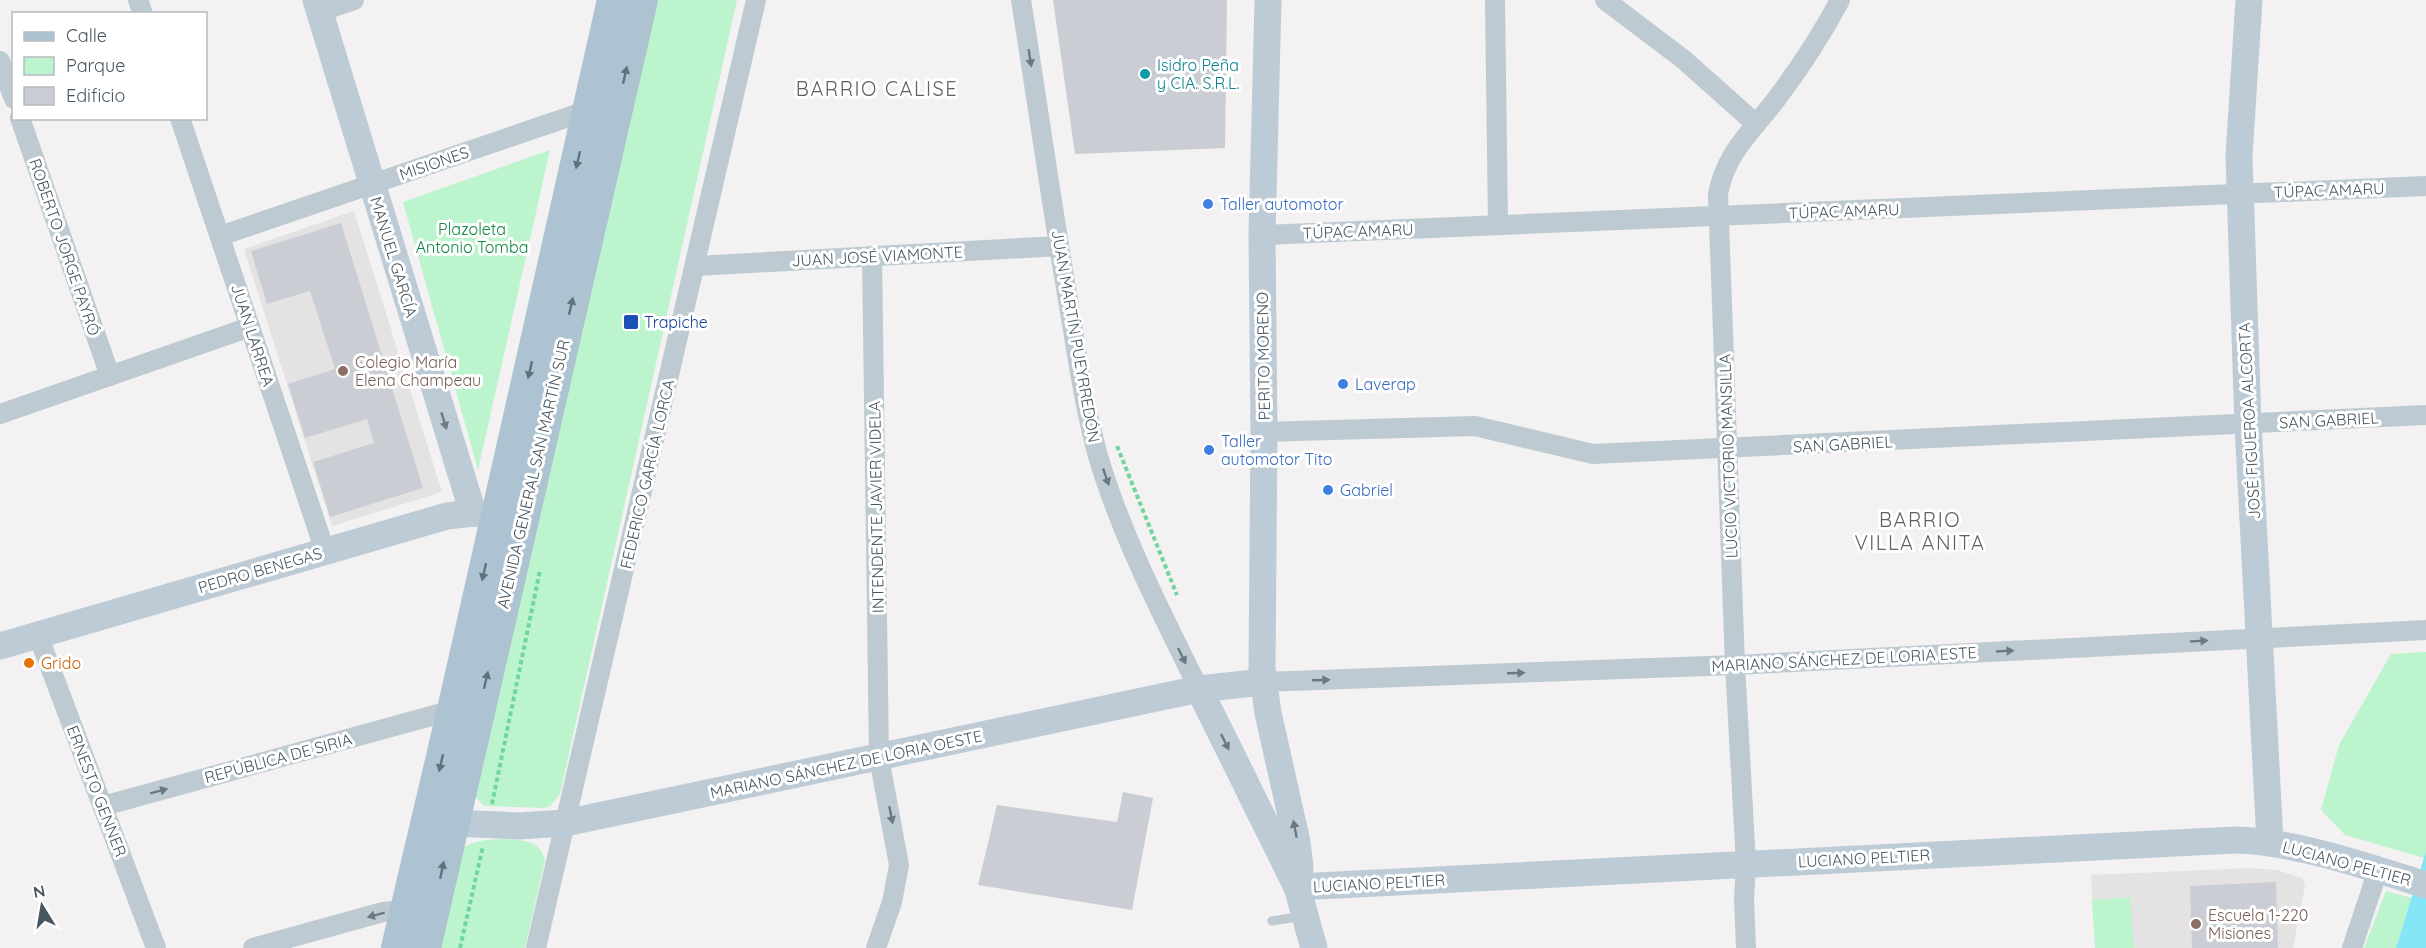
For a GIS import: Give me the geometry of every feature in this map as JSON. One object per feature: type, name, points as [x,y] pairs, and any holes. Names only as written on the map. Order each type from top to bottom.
[{"type":"main road","name":"AVENIDA GENERAL SAN MARTÍN SUR","points":[[602,112],[613,0]]},
{"type":"main road","name":"AVENIDA GENERAL SAN MARTÍN SUR","points":[[440,822],[453,710],[497,516],[602,112],[642,0]]},
{"type":"main road","name":"AVENIDA GENERAL SAN MARTÍN SUR","points":[[397,948],[420,909],[440,822],[497,516]]},
{"type":"main road","name":"AVENIDA GENERAL SAN MARTÍN SUR","points":[[420,909],[425,948]]},
{"type":"street","points":[[318,6],[354,0]]},
{"type":"street","name":"FEDERICO GARCÍA LORCA","points":[[536,948],[756,0]]},
{"type":"street","name":"JUAN MARTÍN PUEYRREDÓN","points":[[1022,0],[1086,409],[1099,457],[1130,540],[1167,625],[1199,689]]},
{"type":"street","name":"PERITO MORENO","points":[[1268,0],[1262,235],[1263,682],[1297,842],[1300,867],[1297,887]]},
{"type":"street","points":[[1495,0],[1498,225]]},
{"type":"street","points":[[1605,0],[1683,59],[1756,124]]},
{"type":"street","name":"LUCIO VICTORIO MANSILLA","points":[[1746,948],[1744,899],[1746,864],[1735,665],[1718,194],[1721,175],[1731,157],[1791,80],[1840,0]]},
{"type":"street","name":"JOSÉ FIGUEROA ALCORTA","points":[[2248,0],[2239,156],[2248,424],[2270,842]]},
{"type":"street","name":"MANUEL GARCÍA","points":[[318,6],[371,184],[497,516]]},
{"type":"street","points":[[0,61],[12,94]]},
{"type":"street","name":"MISIONES","points":[[220,236],[371,184],[602,112]]},
{"type":"street","name":"ROBERTO JORGE PAYRÓ","points":[[21,120],[110,376]]},
{"type":"street","name":"JUAN LARREA","points":[[181,120],[325,551]]},
{"type":"street","name":"TÚPAC AMARU","points":[[1262,235],[2426,186]]},
{"type":"street","name":"JUAN JOSÉ VIAMONTE","points":[[696,266],[1059,246]]},
{"type":"street","name":"INTENDENTE JAVIER VIDELA","points":[[872,256],[879,758],[899,865],[892,902],[876,948]]},
{"type":"street","points":[[0,414],[250,327]]},
{"type":"street","name":"SAN GABRIEL","points":[[1264,432],[1474,426],[1593,454],[2426,415]]},
{"type":"street","name":"PEDRO BENEGAS","points":[[0,646],[447,516],[497,516]]},
{"type":"street","name":"MARIANO SÁNCHEZ DE LORIA ESTE","points":[[1263,682],[1735,665],[2426,630]]},
{"type":"street","name":"ERNESTO GENNER","points":[[38,635],[156,948]]},
{"type":"street","name":"MARIANO SÁNCHEZ DE LORIA OESTE","points":[[440,822],[519,826],[565,823],[1199,689],[1263,682]]},
{"type":"street","name":"PERITO MORENO","points":[[1199,689],[1297,887],[1314,948]]},
{"type":"street","name":"REPÚBLICA DE SIRIA","points":[[102,806],[453,710]]},
{"type":"street","name":"LUCIANO PELTIER","points":[[1297,887],[2185,842],[2270,842],[2421,883]]},
{"type":"street","points":[[2352,948],[2378,870]]},
{"type":"street","points":[[253,948],[383,912],[420,909]]},
{"type":"lane","points":[[1272,921],[1305,916]]},
{"type":"path","points":[[1113,437],[1178,599]]},
{"type":"shaded area","name":"Colegio María Elena Champeau","points":[[354,211],[442,492],[332,526],[244,249]]},
{"type":"shaded area","name":"Escuela 1-220 Misiones","points":[[2251,868],[2277,870],[2302,878],[2305,886],[2293,948],[2095,948],[2091,875]]},
{"type":"green space","points":[[656,0],[737,0],[560,794],[550,806],[544,808],[484,806],[473,794],[630,124]]},
{"type":"green space","name":"Plazoleta Antonio Tomba","points":[[550,150],[478,470],[403,202]]},
{"type":"green space","points":[[2426,652],[2426,851],[2424,858],[2345,835],[2321,810],[2339,745],[2391,654]]},
{"type":"green space","points":[[503,839],[534,844],[539,848],[545,860],[525,948],[432,948],[460,850],[475,842]]},
{"type":"green space","points":[[2386,891],[2412,898],[2396,948],[2364,948]]},
{"type":"green space","points":[[2130,897],[2134,948],[2095,948],[2092,900]]},
{"type":"water","points":[[2426,851],[2426,948],[2396,948]]},
{"type":"building","name":"Isidro Peña y CIA. S.R.L.","points":[[1053,0],[1227,0],[1225,148],[1075,154]]},
{"type":"building","name":"Colegio María Elena Champeau","points":[[341,223],[423,488],[330,517],[313,462],[374,443],[367,419],[305,438],[288,384],[335,369],[310,291],[267,304],[251,251]]},
{"type":"building","points":[[1123,792],[1153,798],[1132,910],[978,885],[997,805],[1117,822]]},
{"type":"building","points":[[2276,882],[2278,948],[2192,948],[2190,886]]},
{"type":"place","name":"Isidro Peña y CIA. S.R.L.","points":[[1145,74]]},
{"type":"place","name":"Taller automotor","points":[[1208,204]]},
{"type":"place","name":"Trapiche","points":[[631,322]]},
{"type":"place","name":"Colegio María Elena Champeau","points":[[343,371]]},
{"type":"place","name":"Laverap","points":[[1343,384]]},
{"type":"place","name":"Taller automotor Tito","points":[[1209,450]]},
{"type":"place","name":"Gabriel","points":[[1328,490]]},
{"type":"place","name":"Grido","points":[[29,663]]},
{"type":"place","name":"Escuela 1-220 Misiones","points":[[2196,924]]},
{"type":"district","name":"BARRIO CALISE","points":[[877,88]]},
{"type":"district","name":"BARRIO VILLA ANITA","points":[[1920,530]]}]
